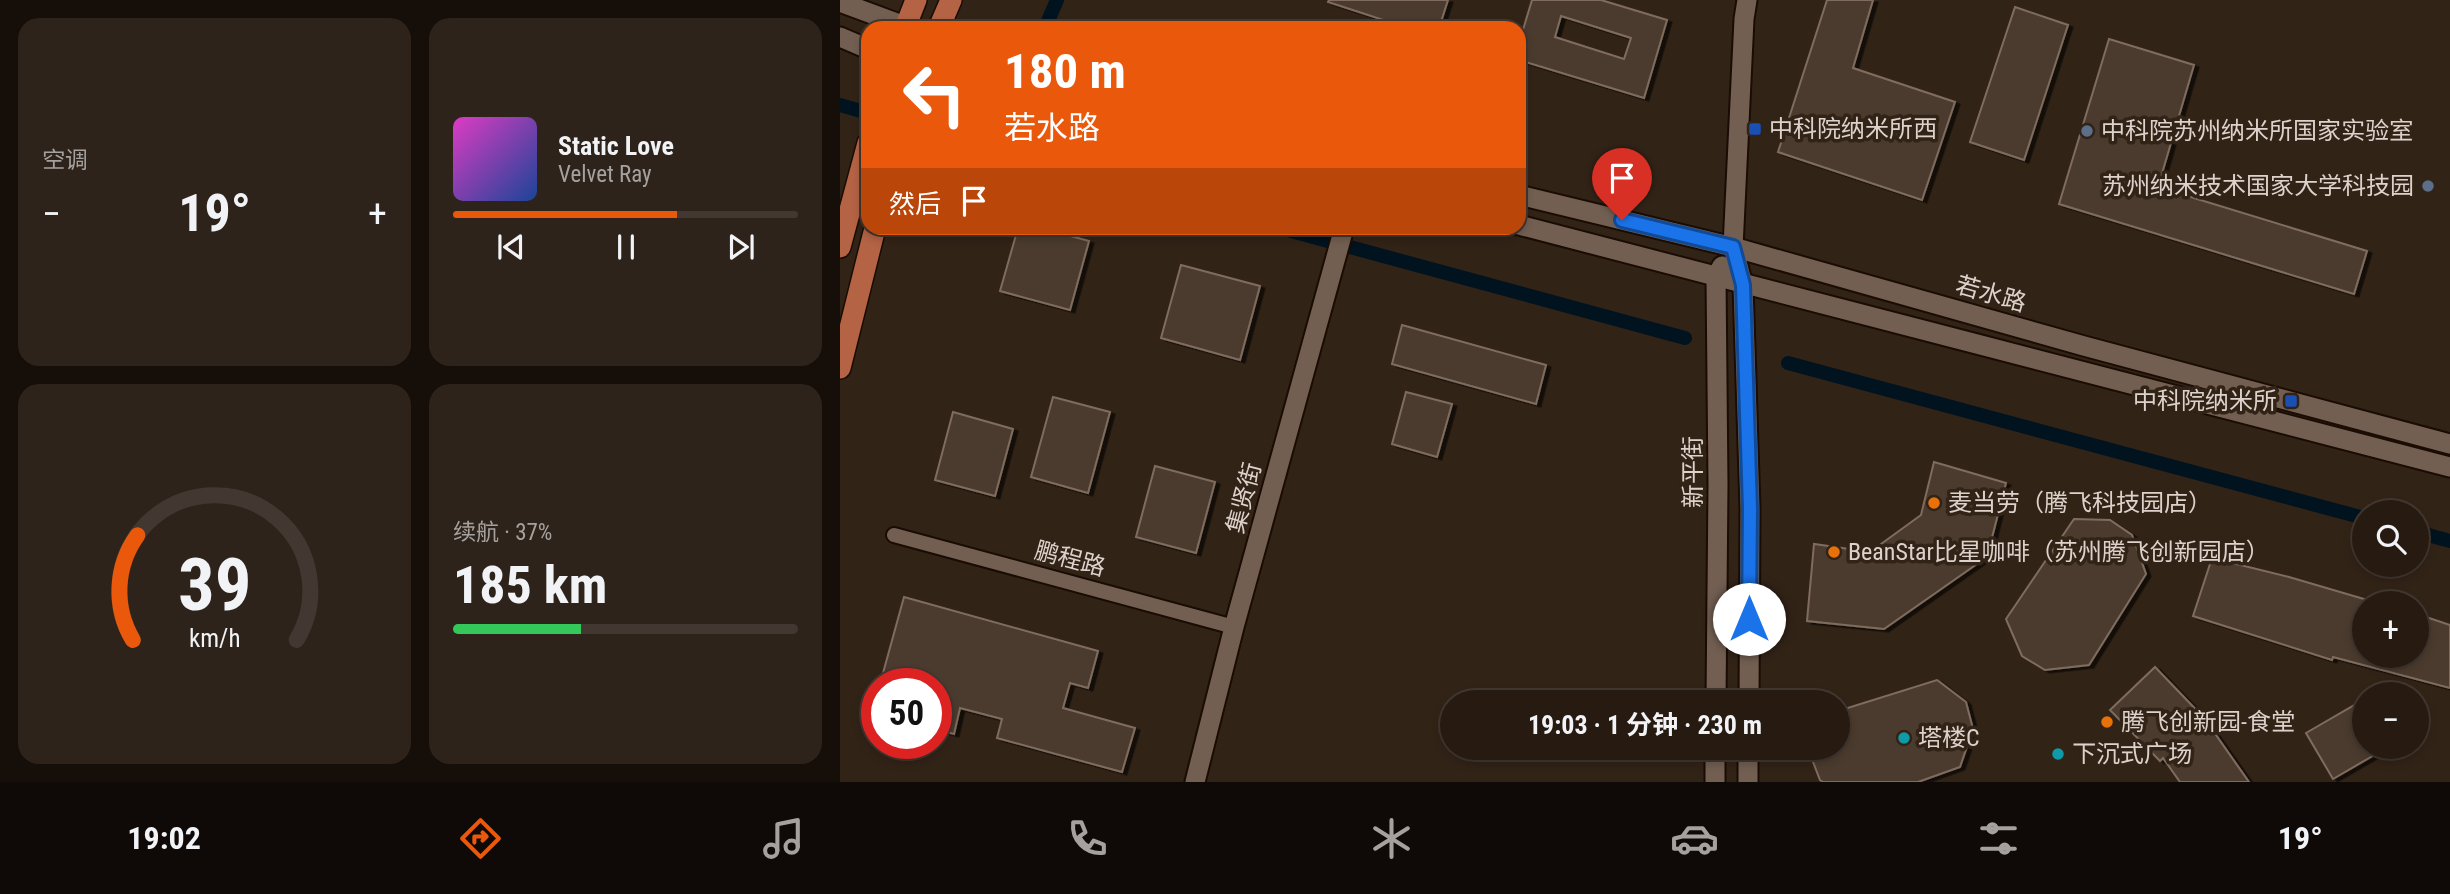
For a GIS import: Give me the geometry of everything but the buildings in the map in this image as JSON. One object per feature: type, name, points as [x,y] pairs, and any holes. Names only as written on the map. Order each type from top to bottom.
[{"type":"main road","points":[[909,21],[916,0]]},
{"type":"main road","points":[[942,21],[951,0]]},
{"type":"main road","points":[[1747,0],[1733,247],[1743,285],[1750,509],[1749,690]]},
{"type":"main road","points":[[840,2],[889,21]]},
{"type":"main road","points":[[840,37],[861,46]]},
{"type":"main road","points":[[840,247],[861,170]]},
{"type":"main road","name":"若水路","points":[[1526,197],[1733,247],[2084,346],[2450,444]]},
{"type":"main road","name":"若水路","points":[[1526,227],[2450,467]]},
{"type":"main road","points":[[840,368],[873,235]]},
{"type":"main road","name":"集贤街","points":[[1195,782],[1234,627],[1342,235]]},
{"type":"main road","points":[[1716,277],[1733,247]]},
{"type":"main road","name":"新平街","points":[[1716,277],[1716,690]]},
{"type":"main road","points":[[1715,760],[1715,782]]},
{"type":"main road","points":[[1748,760],[1748,782]]},
{"type":"street","name":"鹏程路","points":[[894,535],[1234,627]]},
{"type":"waterway","points":[[1048,21],[1057,0]]},
{"type":"waterway","points":[[840,105],[861,111]]},
{"type":"waterway","points":[[1306,235],[1685,338]]},
{"type":"waterway","points":[[1788,363],[2352,515]]},
{"type":"waterway","points":[[2429,535],[2450,541]]},
{"type":"place","name":"中科院纳米所西","points":[[1755,129]]},
{"type":"place","name":"中科院苏州纳米所国家实验室","points":[[2087,131]]},
{"type":"place","name":"苏州纳米技术国家大学科技园","points":[[2428,186]]},
{"type":"place","name":"中科院纳米所","points":[[2291,401]]},
{"type":"place","name":"麦当劳（腾飞科技园店）","points":[[1934,503]]},
{"type":"place","name":"BeanStar比星咖啡（苏州腾飞创新园店）","points":[[1834,552]]},
{"type":"place","name":"腾飞创新园-食堂","points":[[2107,722]]},
{"type":"place","name":"塔楼C","points":[[1904,738]]},
{"type":"place","name":"下沉式广场","points":[[2058,754]]},
{"type":"route","points":[[1622,220],[1733,247],[1743,285],[1750,509],[1749,619]]}]
